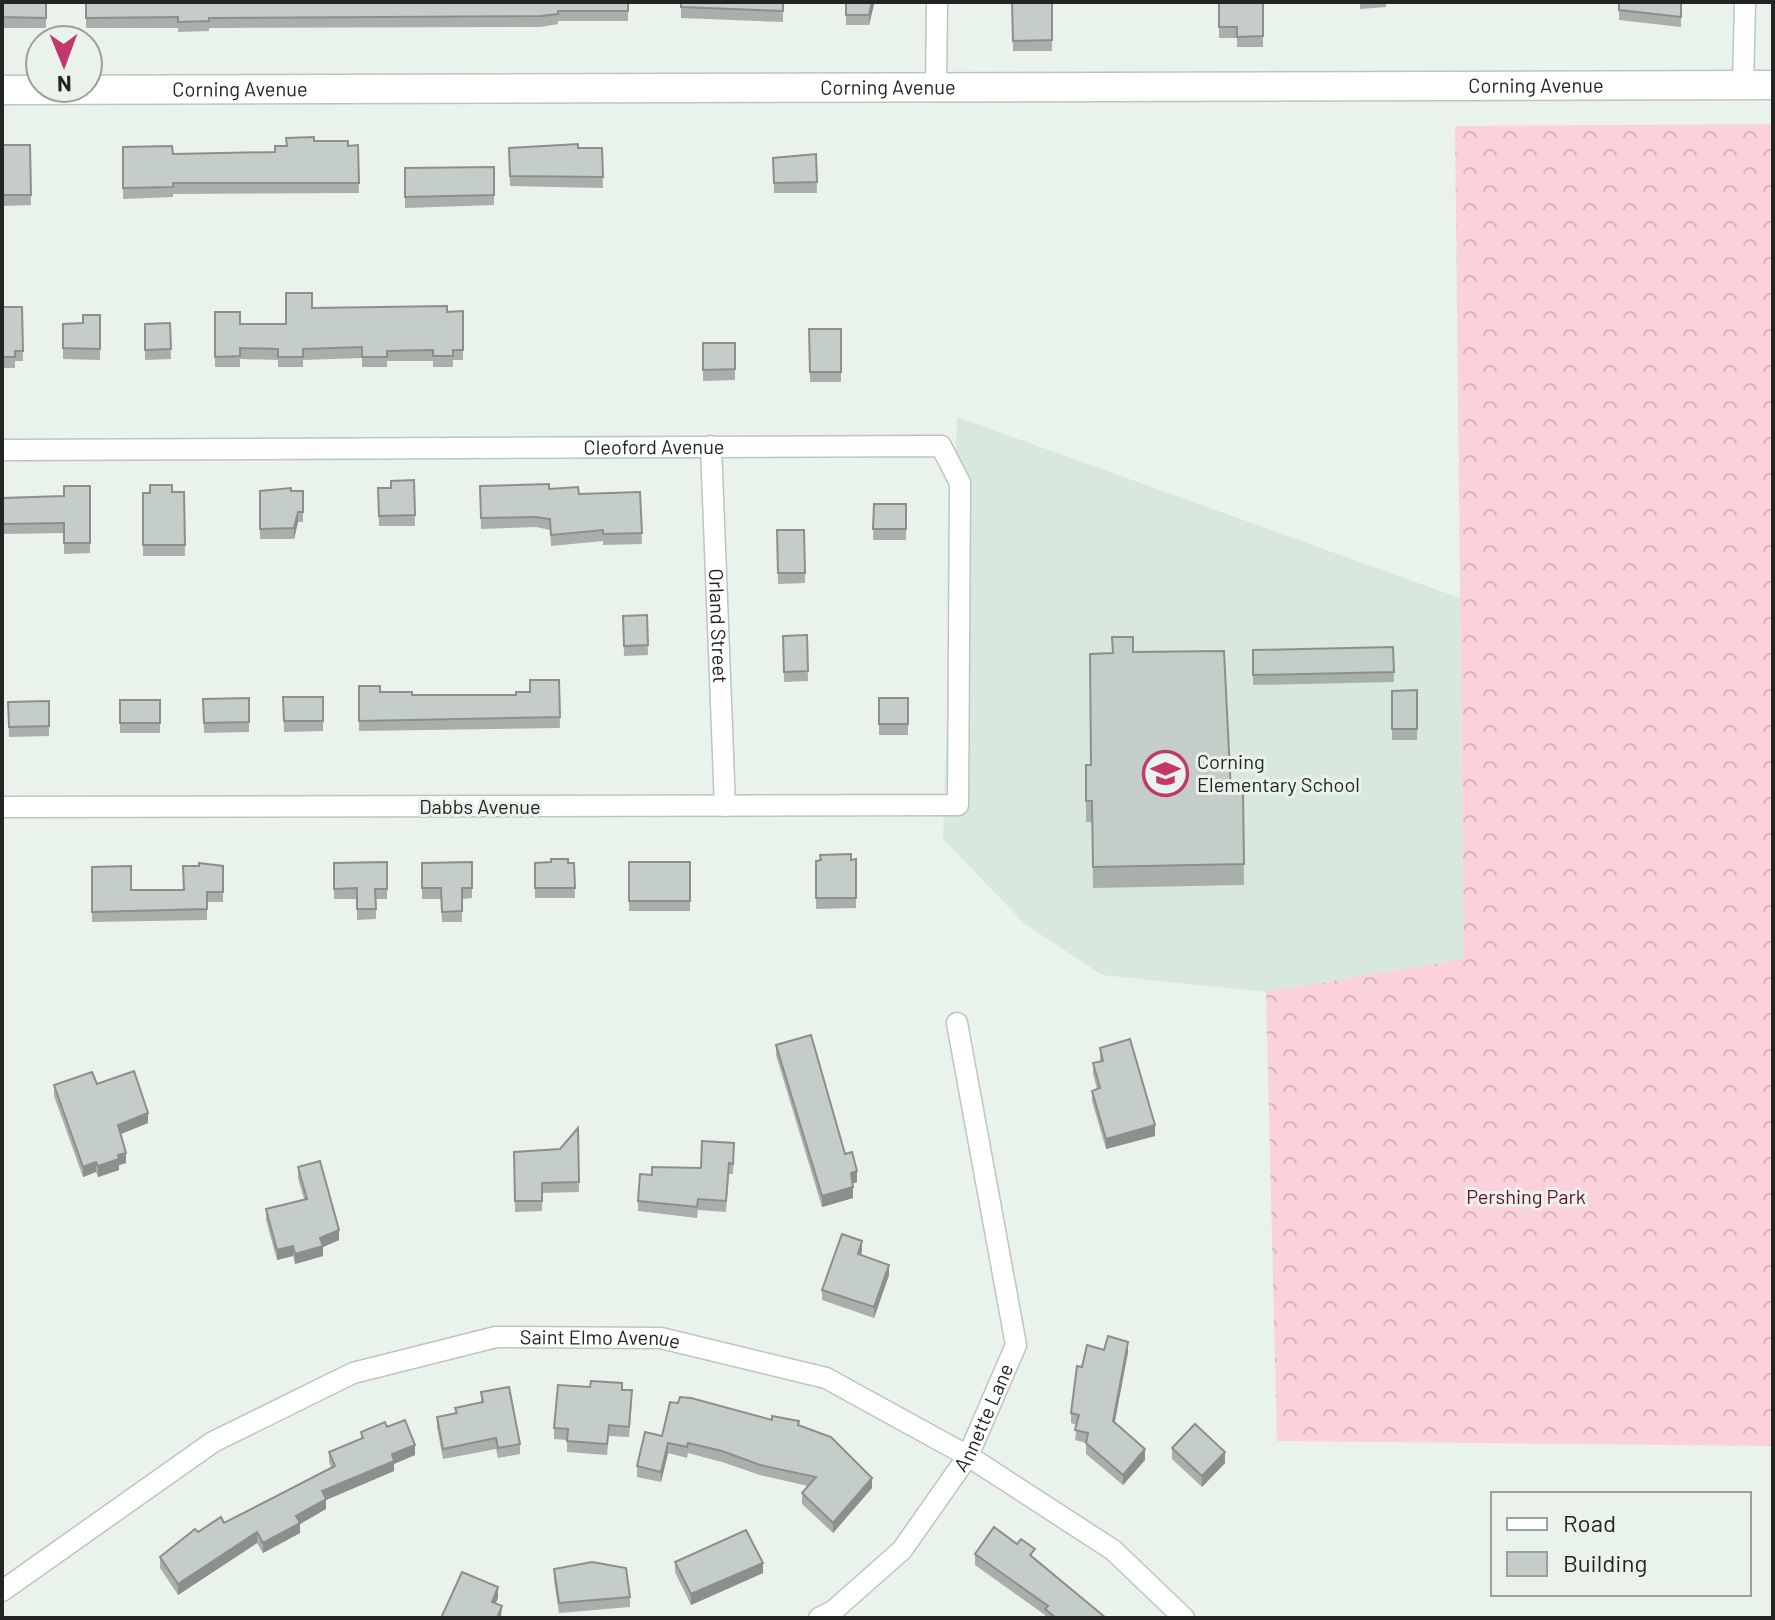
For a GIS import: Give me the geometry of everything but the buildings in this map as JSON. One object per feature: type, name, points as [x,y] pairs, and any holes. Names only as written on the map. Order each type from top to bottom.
[{"type":"street","points":[[936,91],[937,2]]},
{"type":"street","points":[[1743,86],[1745,2]]},
{"type":"street","name":"Corning Avenue","points":[[2,90],[936,91],[1773,85]]},
{"type":"street","name":"Orland Street","points":[[711,446],[725,806]]},
{"type":"street","name":"Cleoford Avenue","points":[[2,450],[941,446],[960,483],[958,805]]},
{"type":"street","name":"Dabbs Avenue","points":[[2,807],[958,805]]},
{"type":"street","name":"Annette Lane","points":[[819,1618],[833,1611],[902,1550],[968,1456],[1016,1345],[957,1023]]},
{"type":"street","name":"Saint Elmo Avenue","points":[[2,1591],[213,1442],[353,1373],[496,1337],[661,1338],[826,1378],[968,1456],[1113,1550],[1184,1618]]},
{"type":"shaded area","points":[[957,417],[1460,598],[1464,959],[1266,992],[1102,975],[1025,924],[943,839]]},
{"type":"green space","name":"Pershing Park","points":[[1773,124],[1773,1446],[1277,1441],[1266,992],[1464,959],[1455,126]]},
{"type":"place","name":"Corning Elementary School","points":[[1166,774]]}]
